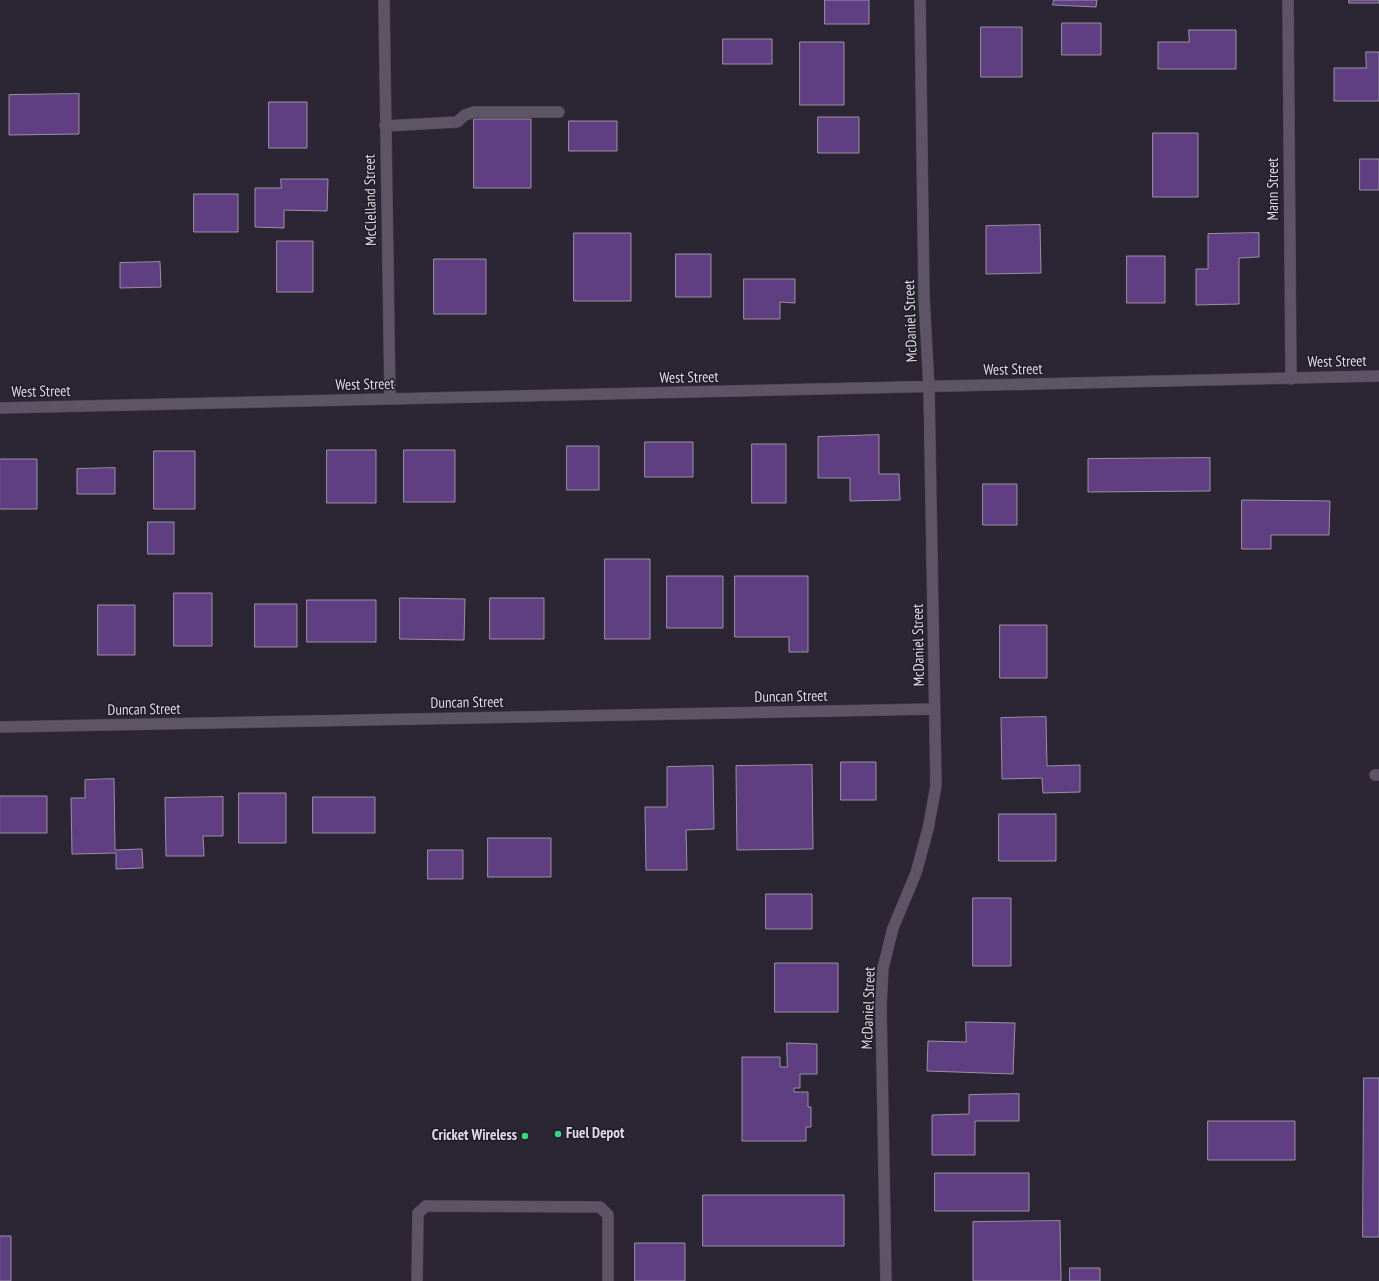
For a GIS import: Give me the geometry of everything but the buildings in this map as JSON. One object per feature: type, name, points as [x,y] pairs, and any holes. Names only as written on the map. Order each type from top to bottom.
[{"type":"street","name":"McClelland Street","points":[[384,0],[390,399]]},
{"type":"street","name":"McDaniel Street","points":[[886,1281],[881,1006],[883,968],[893,928],[916,874],[928,829],[936,786],[936,709],[929,387],[924,297],[920,0]]},
{"type":"street","name":"Mann Street","points":[[1288,0],[1291,379]]},
{"type":"street","points":[[385,126],[457,122],[464,115],[474,112],[559,112]]},
{"type":"street","name":"West Street","points":[[0,408],[1379,376]]},
{"type":"street","name":"Duncan Street","points":[[0,727],[936,709]]},
{"type":"street","points":[[417,1281],[418,1213],[426,1206],[600,1207],[608,1215],[608,1281]]},
{"type":"place","name":"Fuel Depot","points":[[558,1134]]},
{"type":"place","name":"Cricket Wireless","points":[[525,1136]]}]
